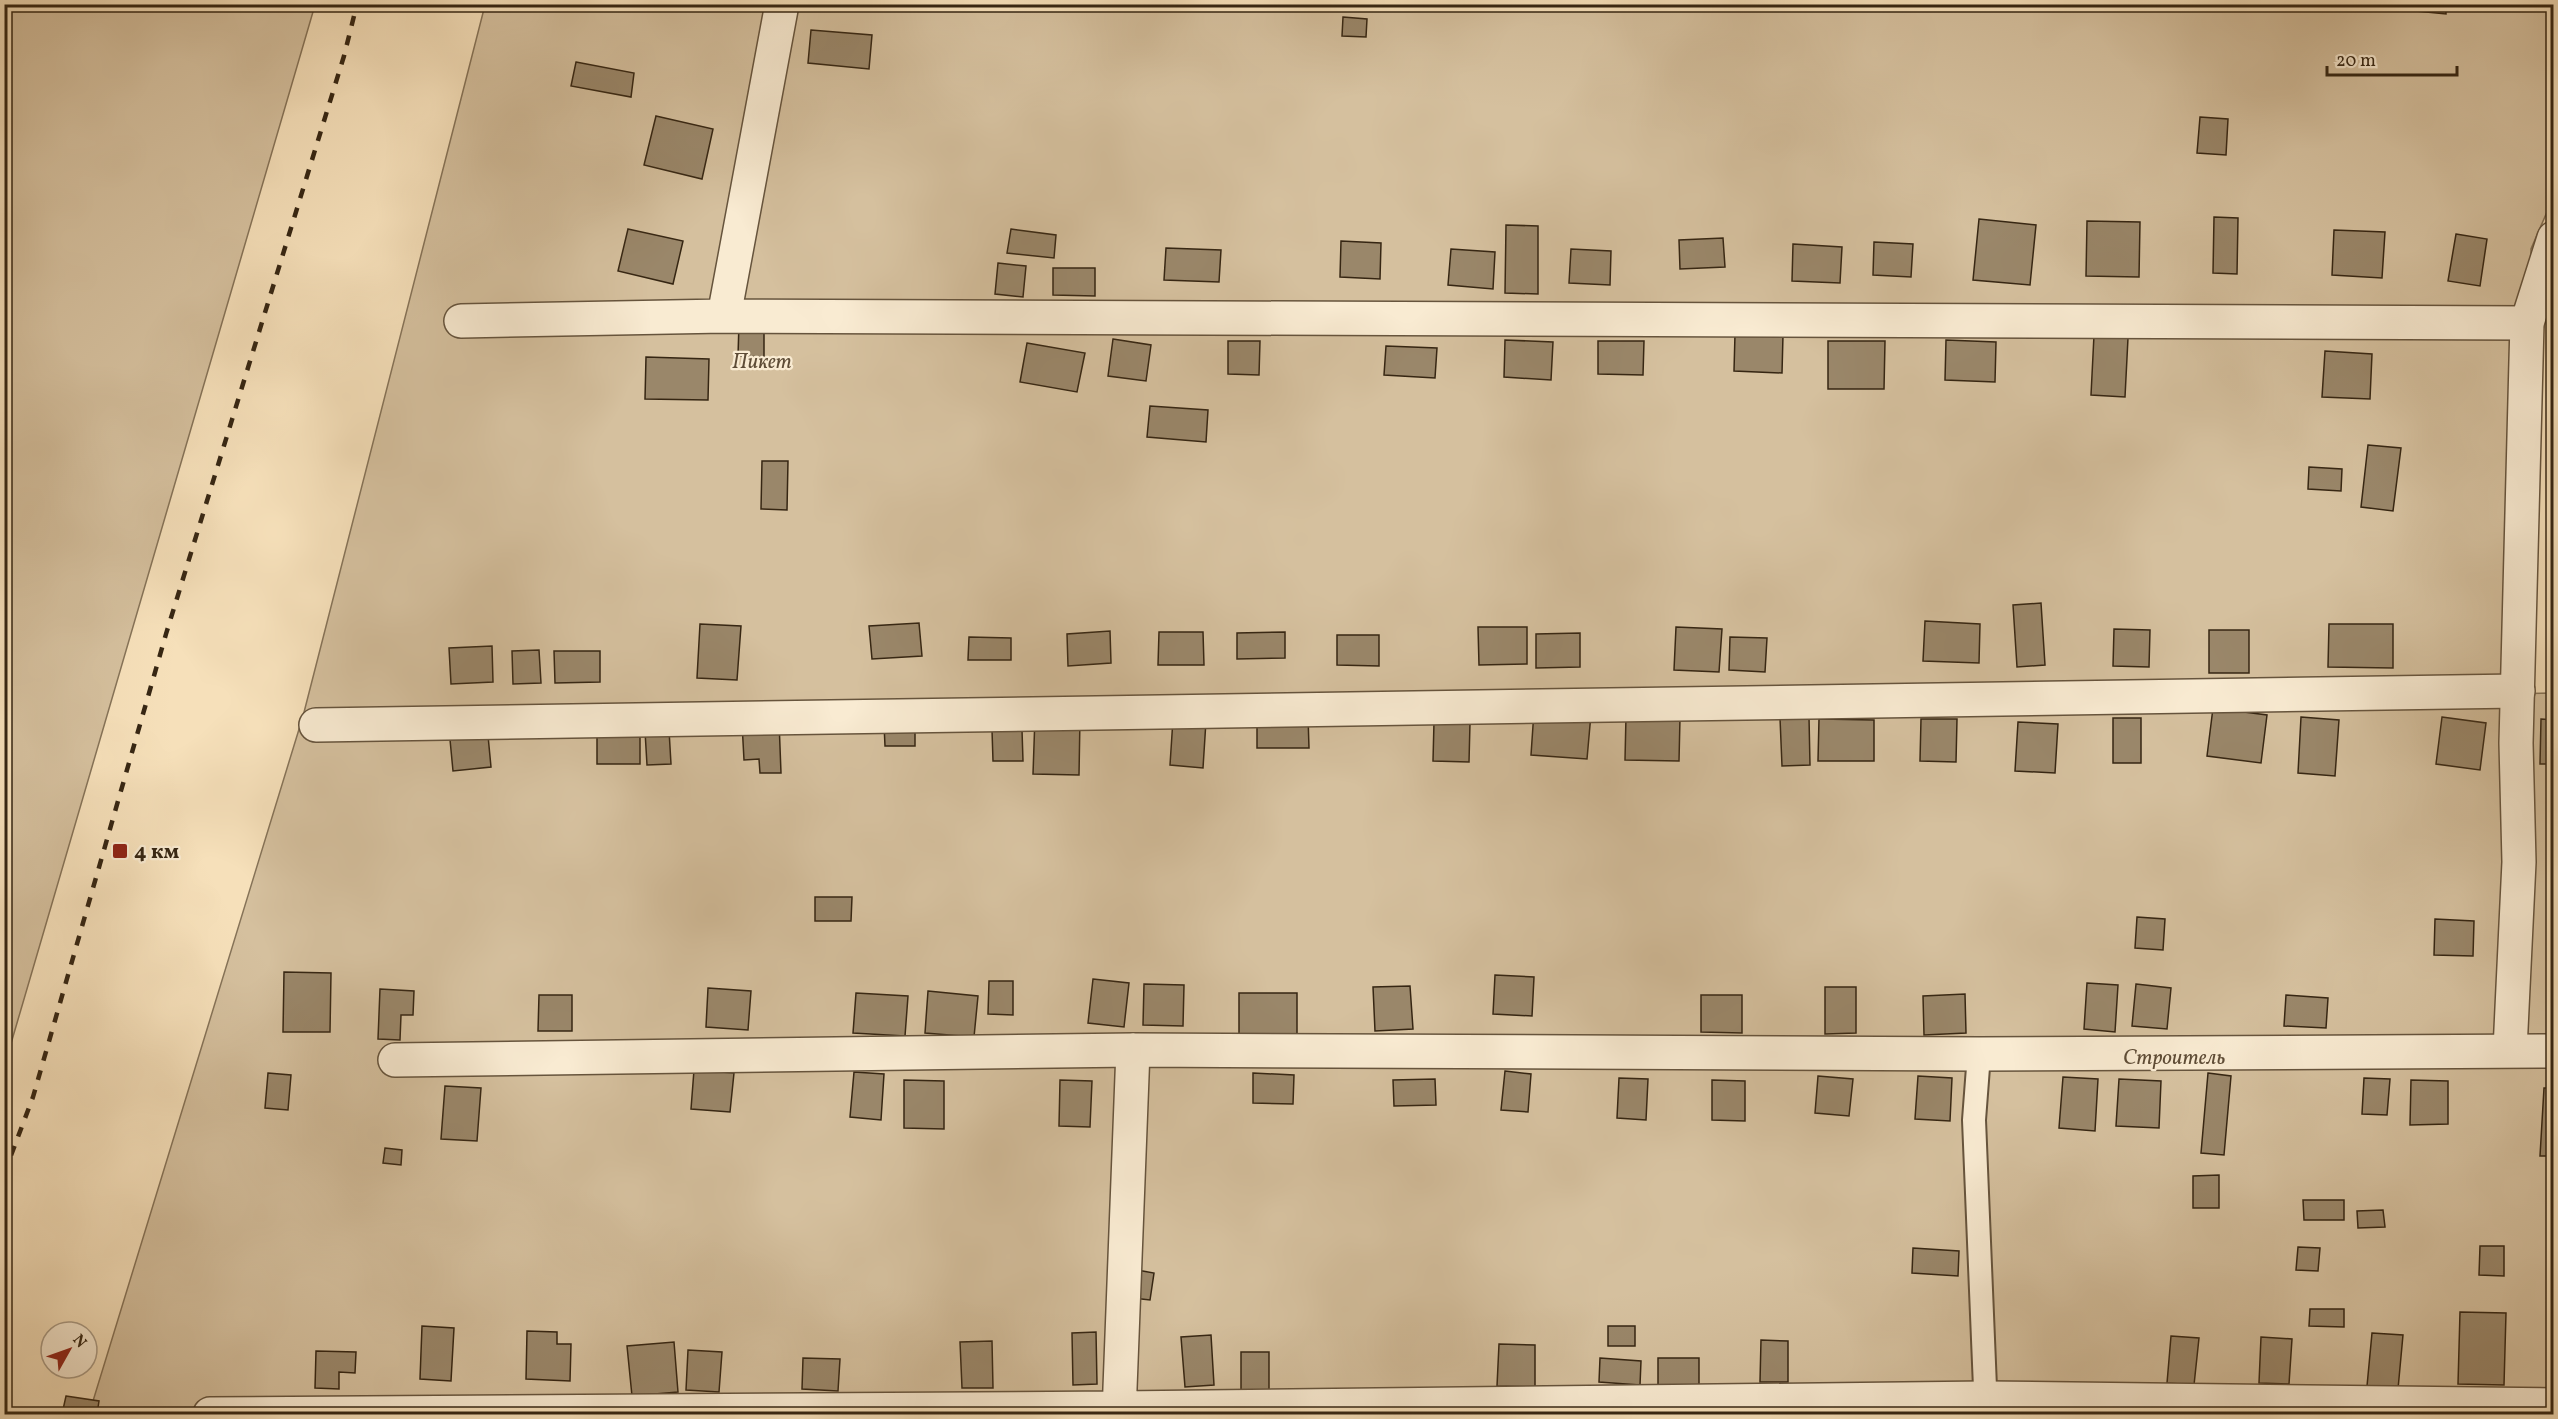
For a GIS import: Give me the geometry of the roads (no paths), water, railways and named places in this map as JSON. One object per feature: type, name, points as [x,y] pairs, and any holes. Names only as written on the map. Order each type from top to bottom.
[{"type":"street","points":[[724,316],[782,4]]},
{"type":"street","points":[[2510,1050],[2519,862],[2516,743],[2527,322],[2553,238]]},
{"type":"street","points":[[461,321],[724,316],[2527,322]]},
{"type":"street","points":[[316,725],[2518,691]]},
{"type":"street","points":[[395,1060],[1133,1050],[1979,1054],[2553,1051]]},
{"type":"street","points":[[1119,1411],[1133,1050]]},
{"type":"street","points":[[210,1414],[2553,1405]]},
{"type":"lane","points":[[1979,1054],[1974,1120],[1986,1406]]},
{"type":"railway","points":[[4,1174],[33,1097],[166,634],[344,56],[357,4]]},
{"type":"place","name":"4 км","points":[[120,851]]},
{"type":"park label","name":"Пикет","points":[[762,361]]},
{"type":"park label","name":"Строитель","points":[[2174,1057]]}]
